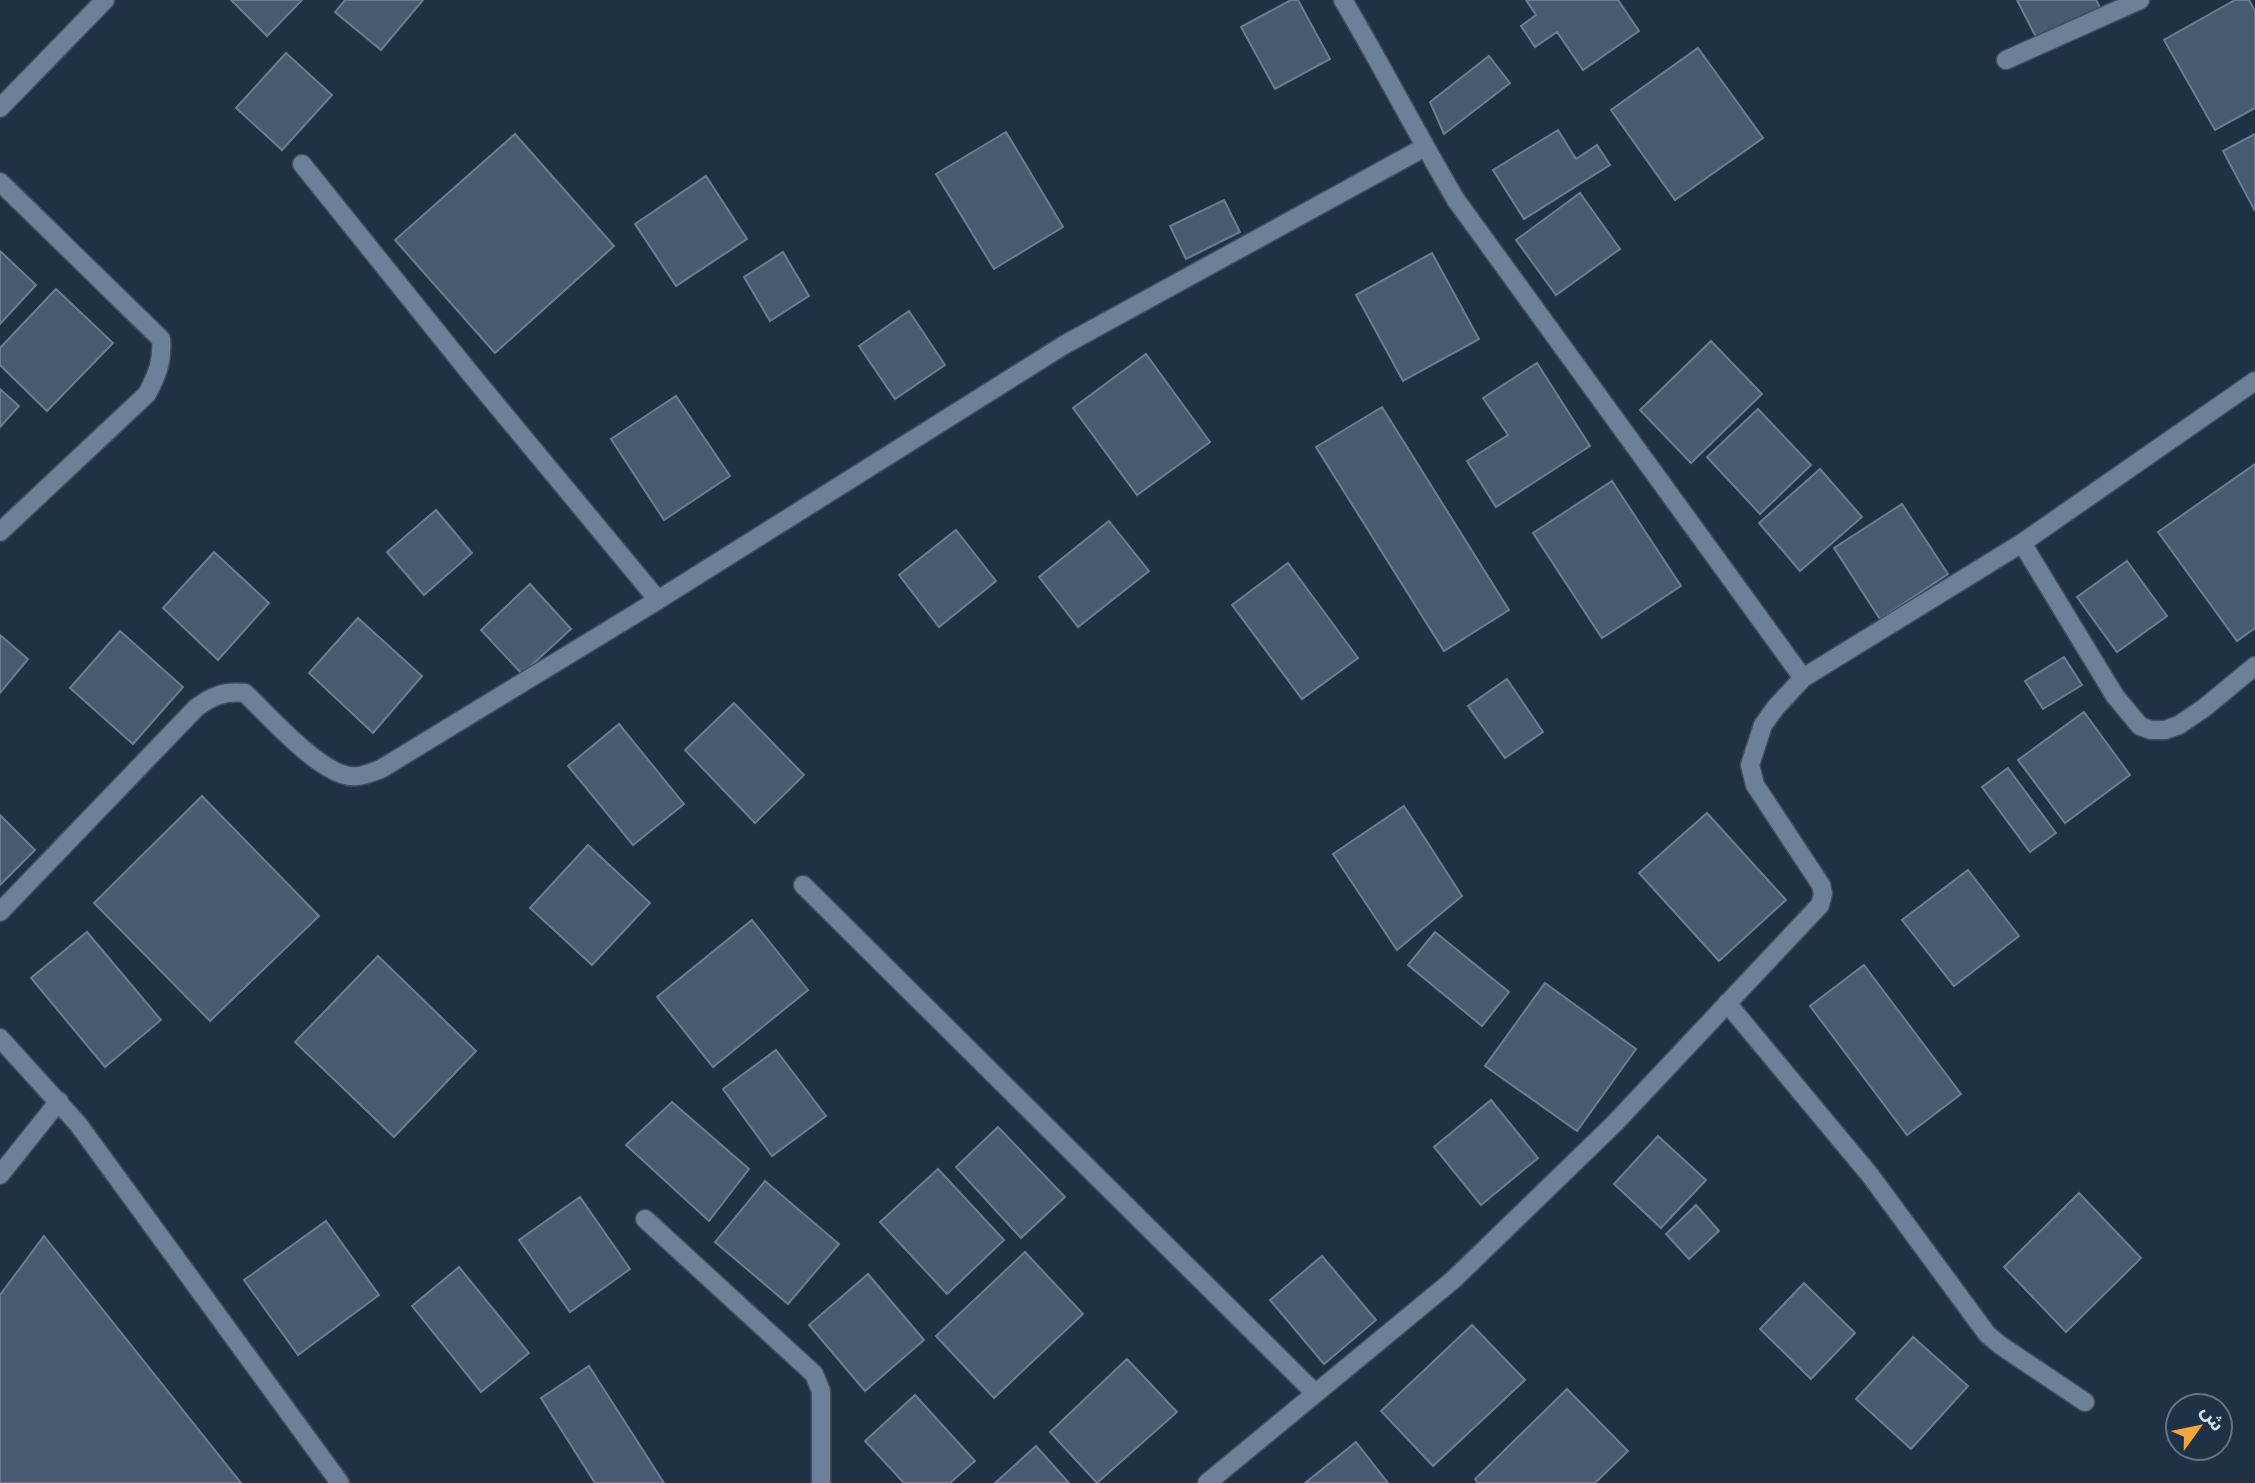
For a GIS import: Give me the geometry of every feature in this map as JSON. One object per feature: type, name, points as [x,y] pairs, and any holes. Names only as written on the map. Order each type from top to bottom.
[{"type":"street","points":[[0,108],[105,0]]},
{"type":"street","points":[[1343,0],[1456,200],[1803,678]]},
{"type":"street","points":[[2006,60],[2140,0]]},
{"type":"street","points":[[0,912],[195,708],[214,695],[244,693],[325,768],[347,776],[364,775],[381,769],[658,600],[1064,345],[1425,147]]},
{"type":"street","points":[[302,164],[658,600]]},
{"type":"street","points":[[0,182],[161,340],[162,358],[157,376],[147,394],[0,532]]},
{"type":"street","points":[[1207,1483],[1452,1280],[1614,1125],[1820,905],[1823,894],[1821,885],[1755,786],[1750,765],[1763,725],[1803,678],[2022,543],[2255,381]]},
{"type":"street","points":[[2022,543],[2115,695],[2140,726],[2151,730],[2165,730],[2179,725],[2255,666]]},
{"type":"street","points":[[803,885],[1315,1393]]},
{"type":"street","points":[[1727,1003],[1870,1175],[1987,1334],[2085,1402]]},
{"type":"street","points":[[0,1038],[60,1101],[340,1483]]},
{"type":"street","points":[[0,1175],[60,1101]]},
{"type":"street","points":[[645,1219],[814,1374],[821,1391],[821,1483]]},
{"type":"building","points":[[231,0],[302,0],[267,36]]},
{"type":"building","points":[[345,0],[423,0],[381,50],[335,12]]},
{"type":"building","points":[[1291,0],[1298,0],[1330,59],[1275,89],[1241,27]]},
{"type":"building","points":[[1526,0],[1618,0],[1639,31],[1583,70],[1557,32],[1535,47],[1521,26],[1536,15]]},
{"type":"building","points":[[2017,0],[2096,0],[2101,9],[2038,41]]},
{"type":"building","points":[[2235,0],[2249,0],[2255,11],[2255,108],[2215,130],[2164,40]]},
{"type":"building","points":[[1698,48],[1763,138],[1675,200],[1611,110]]},
{"type":"building","points":[[286,53],[332,95],[282,150],[236,108]]},
{"type":"building","points":[[1489,56],[1510,83],[1444,134],[1430,102]]},
{"type":"building","points":[[1558,130],[1576,159],[1597,145],[1610,165],[1524,219],[1493,170]]},
{"type":"building","points":[[1006,132],[1063,227],[994,269],[936,174]]},
{"type":"building","points":[[515,134],[614,246],[495,353],[395,240]]},
{"type":"building","points":[[2255,134],[2255,211],[2223,151]]},
{"type":"building","points":[[706,176],[747,239],[676,286],[635,224]]},
{"type":"building","points":[[1580,193],[1620,249],[1556,295],[1516,240]]},
{"type":"building","points":[[1224,200],[1240,232],[1186,259],[1170,226]]},
{"type":"building","points":[[0,251],[36,285],[0,324]]},
{"type":"building","points":[[783,252],[809,296],[770,321],[744,277]]},
{"type":"building","points":[[1432,253],[1479,339],[1403,381],[1356,295]]},
{"type":"building","points":[[56,289],[113,343],[47,411],[0,365],[0,348]]},
{"type":"building","points":[[909,311],[945,365],[895,399],[859,346]]},
{"type":"building","points":[[1711,341],[1762,394],[1691,463],[1640,410]]},
{"type":"building","points":[[1146,354],[1210,442],[1137,495],[1073,408]]},
{"type":"building","points":[[1537,363],[1590,446],[1496,507],[1467,461],[1508,435],[1483,398]]},
{"type":"building","points":[[0,389],[19,406],[0,427]]},
{"type":"building","points":[[676,396],[730,476],[664,520],[611,439]]},
{"type":"building","points":[[1382,407],[1509,610],[1444,651],[1316,447]]},
{"type":"building","points":[[1758,409],[1811,465],[1760,514],[1707,457]]},
{"type":"building","points":[[2255,464],[2255,628],[2237,641],[2158,532]]},
{"type":"building","points":[[1820,469],[1862,517],[1800,571],[1759,523]]},
{"type":"building","points":[[1612,481],[1681,586],[1602,638],[1533,533]]},
{"type":"building","points":[[1902,504],[1948,574],[1880,619],[1834,548]]},
{"type":"building","points":[[436,510],[472,553],[424,595],[387,552]]},
{"type":"building","points":[[1109,521],[1149,571],[1078,627],[1039,577]]},
{"type":"building","points":[[956,530],[996,581],[939,627],[899,575]]},
{"type":"building","points":[[214,552],[269,603],[218,660],[163,608]]},
{"type":"building","points":[[2127,561],[2167,616],[2117,652],[2077,597]]},
{"type":"building","points":[[1288,563],[1358,658],[1302,699],[1232,605]]},
{"type":"building","points":[[530,584],[571,629],[522,674],[481,630]]},
{"type":"building","points":[[358,618],[422,676],[373,733],[309,673]]},
{"type":"building","points":[[120,631],[183,687],[133,744],[70,688]]},
{"type":"building","points":[[0,635],[28,659],[0,693]]},
{"type":"building","points":[[2064,657],[2082,685],[2043,709],[2025,681]]},
{"type":"building","points":[[1507,679],[1543,732],[1505,758],[1468,706]]},
{"type":"building","points":[[734,703],[804,775],[755,823],[685,750]]},
{"type":"building","points":[[2084,712],[2130,775],[2065,823],[2018,760]]},
{"type":"building","points":[[619,724],[684,804],[633,845],[568,766]]},
{"type":"building","points":[[2008,768],[2056,833],[2030,852],[1982,787]]},
{"type":"building","points":[[202,796],[319,916],[210,1021],[94,903]]},
{"type":"building","points":[[1404,806],[1462,896],[1397,950],[1333,854]]},
{"type":"building","points":[[1707,813],[1786,900],[1719,961],[1639,873]]},
{"type":"building","points":[[0,815],[35,850],[0,885]]},
{"type":"building","points":[[588,845],[650,903],[592,965],[530,908]]},
{"type":"building","points":[[1968,870],[2019,936],[1954,986],[1902,920]]},
{"type":"building","points":[[752,920],[808,990],[713,1067],[657,997]]},
{"type":"building","points":[[87,932],[161,1020],[105,1067],[31,978]]},
{"type":"building","points":[[1435,932],[1509,992],[1482,1026],[1408,965]]},
{"type":"building","points":[[378,956],[476,1051],[394,1137],[295,1042]]},
{"type":"building","points":[[1864,965],[1961,1094],[1907,1135],[1810,1006]]},
{"type":"building","points":[[1545,983],[1636,1049],[1577,1131],[1485,1066]]},
{"type":"building","points":[[776,1050],[826,1116],[772,1156],[723,1089]]},
{"type":"building","points":[[1491,1100],[1538,1158],[1481,1205],[1434,1147]]},
{"type":"building","points":[[672,1102],[749,1169],[709,1221],[626,1145]]},
{"type":"building","points":[[998,1127],[1065,1197],[1021,1238],[956,1167]]},
{"type":"building","points":[[1658,1136],[1706,1180],[1661,1228],[1614,1184]]},
{"type":"building","points":[[938,1169],[1004,1240],[947,1294],[880,1222]]},
{"type":"building","points":[[765,1181],[839,1244],[788,1304],[715,1242]]},
{"type":"building","points":[[2079,1193],[2141,1258],[2066,1332],[2004,1267]]},
{"type":"building","points":[[580,1197],[630,1269],[570,1312],[519,1240]]},
{"type":"building","points":[[1696,1205],[1719,1231],[1689,1259],[1666,1234]]},
{"type":"building","points":[[326,1221],[379,1295],[298,1355],[244,1280]]},
{"type":"building","points":[[44,1236],[241,1483],[0,1483],[0,1295]]},
{"type":"building","points":[[1025,1252],[1083,1314],[994,1398],[936,1336]]},
{"type":"building","points":[[1322,1256],[1376,1320],[1324,1364],[1270,1300]]},
{"type":"building","points":[[459,1267],[529,1353],[481,1392],[412,1306]]},
{"type":"building","points":[[868,1274],[924,1340],[865,1391],[809,1325]]},
{"type":"building","points":[[1804,1283],[1855,1333],[1811,1379],[1760,1329]]},
{"type":"building","points":[[1472,1325],[1525,1380],[1433,1466],[1381,1411]]},
{"type":"building","points":[[1913,1337],[1968,1386],[1911,1449],[1856,1399]]},
{"type":"building","points":[[1127,1359],[1177,1412],[1097,1483],[1050,1432]]},
{"type":"building","points":[[589,1366],[664,1483],[595,1483],[541,1398]]},
{"type":"building","points":[[1567,1389],[1628,1451],[1595,1483],[1478,1483],[1475,1479]]},
{"type":"building","points":[[915,1395],[975,1461],[950,1483],[904,1483],[865,1441]]},
{"type":"building","points":[[1356,1442],[1388,1483],[1305,1483]]},
{"type":"building","points":[[1036,1446],[1069,1483],[995,1483]]}]
